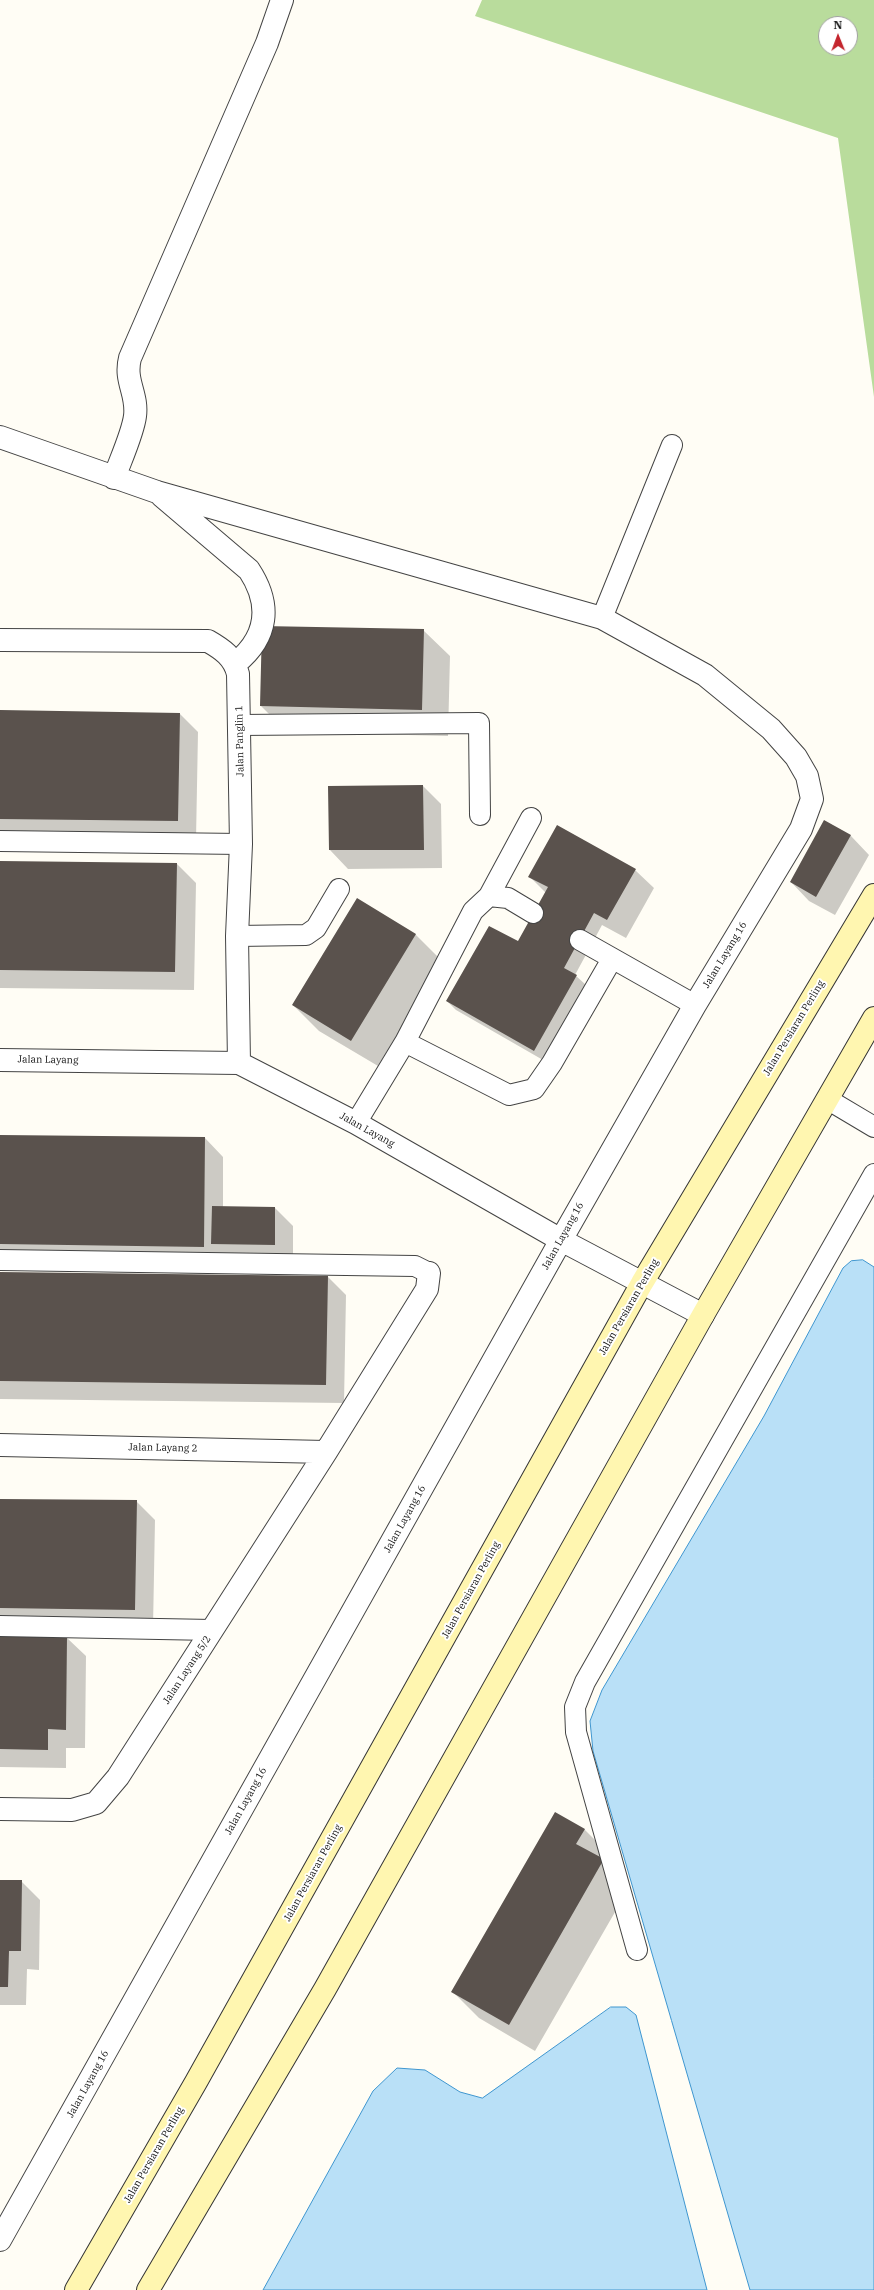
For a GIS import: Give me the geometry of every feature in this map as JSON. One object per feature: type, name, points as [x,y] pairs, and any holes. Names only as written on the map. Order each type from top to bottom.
[{"type":"main road","name":"Jalan Persiaran Perling","points":[[76,2290],[196,2082],[642,1283],[874,895]]},
{"type":"main road","points":[[148,2290],[325,1989],[703,1316],[826,1099],[874,1018]]},
{"type":"street","points":[[114,478],[135,416],[135,398],[130,387],[127,369],[130,358],[266,43],[282,0]]},
{"type":"street","points":[[0,437],[157,492],[602,618]]},
{"type":"street","points":[[0,640],[208,641],[222,649],[236,663],[249,652],[260,633],[264,614],[263,596],[257,582],[249,570],[157,492]]},
{"type":"street","name":"Jalan Layang 16","points":[[0,2238],[561,1240],[695,1005],[801,829],[812,799],[807,776],[796,757],[771,729],[705,675],[602,618]]},
{"type":"street","name":"Jalan Panglin 1","points":[[236,663],[242,844],[237,936],[240,1063]]},
{"type":"street","name":"Jalan Layang","points":[[0,1060],[240,1063],[356,1123],[561,1240],[703,1316]]},
{"type":"street","name":"Jalan Layang 5/2","points":[[0,1809],[72,1810],[96,1803],[118,1777],[326,1452],[427,1289],[429,1273]]},
{"type":"street","name":"Jalan Layang 2","points":[[0,1445],[326,1452]]},
{"type":"lane","points":[[602,618],[672,445]]},
{"type":"lane","points":[[239,725],[479,723],[480,816]]},
{"type":"lane","points":[[356,1123],[405,1042],[473,911],[489,896],[531,818]]},
{"type":"lane","points":[[0,841],[242,844]]},
{"type":"lane","points":[[237,936],[306,935],[316,928],[339,889]]},
{"type":"lane","points":[[489,896],[508,898],[533,913]]},
{"type":"lane","points":[[580,940],[695,1005]]},
{"type":"lane","points":[[405,1042],[508,1095],[534,1089],[552,1063],[612,958]]},
{"type":"lane","points":[[826,1099],[874,1127]]},
{"type":"lane","points":[[637,1950],[576,1732],[575,1707],[585,1682],[874,1174]]},
{"type":"lane","points":[[0,1260],[415,1266],[429,1273]]},
{"type":"lane","points":[[0,1626],[212,1630]]},
{"type":"green space","points":[[482,0],[874,0],[874,397],[838,138],[475,16]]},
{"type":"water","points":[[863,1260],[874,1267],[874,2290],[750,2290],[593,1751],[590,1721],[602,1690],[764,1416],[843,1268],[851,1261]]},
{"type":"water","points":[[611,2007],[626,2007],[636,2015],[707,2290],[263,2290],[373,2091],[397,2068],[425,2070],[460,2092],[482,2098]]},
{"type":"building","points":[[262,626],[424,629],[422,710],[260,706]]},
{"type":"building","points":[[0,710],[180,713],[178,821],[0,819]]},
{"type":"building","points":[[423,785],[424,850],[329,850],[328,786]]},
{"type":"building","points":[[824,820],[851,835],[816,897],[790,882]]},
{"type":"building","points":[[557,825],[636,869],[607,920],[594,913],[564,968],[577,975],[534,1051],[446,1001],[489,926],[518,941],[548,887],[528,877]]},
{"type":"building","points":[[0,861],[177,863],[175,972],[0,970]]},
{"type":"building","points":[[357,898],[416,934],[351,1041],[292,1005]]},
{"type":"building","points":[[0,1135],[205,1137],[204,1247],[0,1244]]},
{"type":"building","points":[[212,1206],[275,1207],[275,1245],[211,1244]]},
{"type":"building","points":[[0,1272],[328,1276],[326,1385],[0,1381]]},
{"type":"building","points":[[0,1499],[137,1500],[135,1610],[0,1608]]},
{"type":"building","points":[[0,1635],[67,1637],[66,1730],[48,1729],[48,1750],[0,1749]]},
{"type":"building","points":[[555,1812],[585,1829],[576,1844],[604,1859],[509,2025],[451,1992]]},
{"type":"building","points":[[0,1880],[22,1880],[21,1951],[9,1951],[8,1987],[0,1987]]}]
